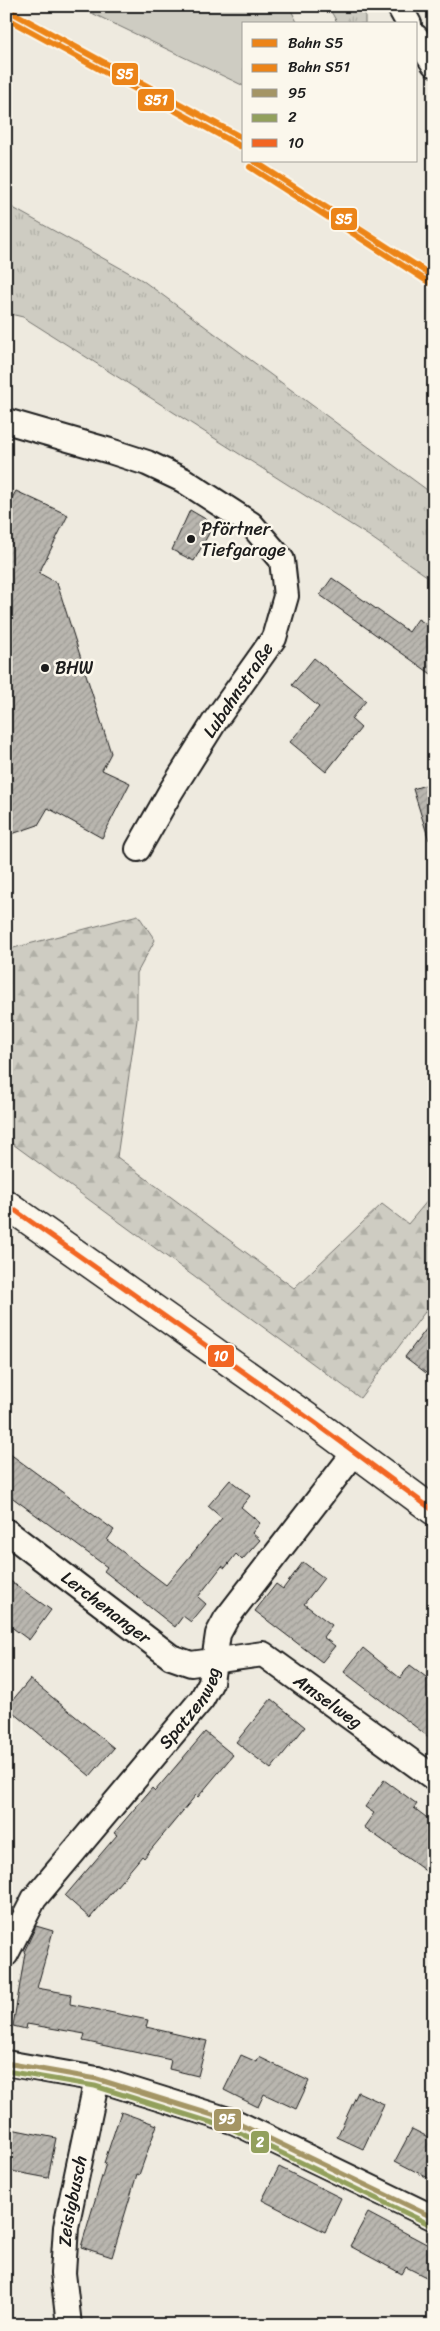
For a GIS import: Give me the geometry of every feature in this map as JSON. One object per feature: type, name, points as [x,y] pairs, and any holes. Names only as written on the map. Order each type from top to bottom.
[{"type":"main road","points":[[6,1204],[355,1452],[434,1511]]},
{"type":"street","points":[[399,6],[408,22]]},
{"type":"street","points":[[418,40],[434,64]]},
{"type":"street","name":"Lubahnstraße","points":[[6,421],[147,463],[183,480],[251,524],[282,560],[286,596],[274,638],[215,721],[171,791],[138,849]]},
{"type":"street","name":"Spatzenweg","points":[[6,1954],[34,1899],[202,1699],[211,1682],[218,1634],[226,1619],[355,1452]]},
{"type":"street","name":"Lerchenanger","points":[[6,1531],[172,1657],[191,1664],[214,1662]]},
{"type":"street","name":"Amselweg","points":[[214,1662],[234,1657],[262,1654],[434,1778]]},
{"type":"street","points":[[6,2063],[97,2079],[235,2122],[434,2218]]},
{"type":"street","name":"Zeisigbusch","points":[[70,2325],[63,2272],[66,2228],[97,2079]]},
{"type":"green space","points":[[77,6],[289,6],[297,22],[242,22],[242,85]]},
{"type":"green space","points":[[328,6],[365,6],[365,22],[337,22]]},
{"type":"green space","points":[[6,204],[142,280],[434,495],[434,581],[369,536],[23,317],[6,313]]},
{"type":"green space","points":[[138,915],[155,940],[137,973],[137,1020],[117,1157],[294,1288],[382,1204],[408,1224],[434,1193],[434,1300],[360,1398],[6,1139],[6,950]]},
{"type":"building","name":"BHW","points":[[16,491],[68,515],[39,573],[57,583],[111,753],[102,770],[130,783],[102,838],[48,808],[38,825],[6,836],[6,508]]},
{"type":"building","name":"Pförtner Tiefgarage","points":[[190,510],[214,524],[194,561],[172,550]]},
{"type":"building","points":[[332,578],[409,632],[418,619],[434,629],[434,676],[320,595]]},
{"type":"building","points":[[314,658],[366,701],[351,719],[361,728],[326,772],[290,742],[319,707],[292,685]]},
{"type":"building","points":[[434,782],[434,839],[429,840],[413,789]]},
{"type":"building","points":[[434,1319],[434,1379],[405,1357]]},
{"type":"building","points":[[6,1451],[114,1530],[107,1540],[166,1585],[222,1518],[208,1506],[230,1480],[250,1496],[241,1507],[260,1523],[252,1533],[260,1540],[242,1560],[236,1554],[225,1568],[222,1566],[198,1597],[206,1604],[191,1622],[183,1616],[175,1627],[104,1571],[107,1567],[6,1493]]},
{"type":"building","points":[[303,1562],[324,1578],[304,1604],[332,1625],[323,1637],[335,1646],[322,1662],[255,1611],[276,1584],[283,1589]]},
{"type":"building","points":[[6,1578],[51,1610],[29,1640],[6,1623]]},
{"type":"building","points":[[363,1648],[400,1678],[410,1665],[434,1683],[434,1741],[344,1672]]},
{"type":"building","points":[[30,1679],[114,1748],[90,1776],[7,1707]]},
{"type":"building","points":[[271,1699],[305,1727],[271,1769],[236,1742]]},
{"type":"building","points":[[205,1732],[233,1755],[198,1797],[196,1795],[144,1858],[142,1856],[90,1918],[65,1896],[117,1835],[114,1833],[152,1788],[155,1791]]},
{"type":"building","points":[[384,1780],[417,1804],[414,1808],[434,1823],[434,1877],[364,1827],[374,1813],[365,1807]]},
{"type":"building","points":[[36,1926],[53,1931],[37,1988],[71,1994],[70,2004],[148,2020],[146,2027],[207,2041],[198,2076],[169,2069],[171,2060],[83,2041],[85,2034],[27,2024],[26,2029],[13,2026],[24,1952]]},
{"type":"building","points":[[241,2055],[257,2062],[259,2057],[309,2081],[296,2109],[264,2094],[258,2107],[224,2090]]},
{"type":"building","points":[[358,2092],[384,2104],[363,2149],[337,2137]]},
{"type":"building","points":[[121,2112],[157,2125],[139,2175],[137,2174],[112,2257],[81,2247],[106,2163],[104,2163]]},
{"type":"building","points":[[6,2128],[56,2138],[48,2178],[6,2170]]},
{"type":"building","points":[[412,2129],[434,2140],[434,2181],[395,2161]]},
{"type":"building","points":[[279,2167],[341,2198],[325,2232],[262,2200]]},
{"type":"building","points":[[368,2213],[434,2248],[434,2281],[406,2267],[402,2274],[350,2246]]},
{"type":"rail line","name":"S5","points":[[6,9],[242,138]]},
{"type":"rail line","name":"S51","points":[[6,18],[240,146]]},
{"type":"rail line","name":"S5","points":[[256,162],[434,277]]},
{"type":"rail line","name":"S51","points":[[250,167],[430,283]]},
{"type":"transit line","name":"10","points":[[6,1204],[314,1422],[434,1511]]},
{"type":"transit line","name":"95","points":[[6,2063],[97,2079],[235,2122],[434,2218]]},
{"type":"transit line","name":"2","points":[[6,2071],[95,2086],[232,2129],[431,2225]]},
{"type":"place","name":"Pförtner Tiefgarage","points":[[191,539]]},
{"type":"place","name":"BHW","points":[[45,668]]}]
